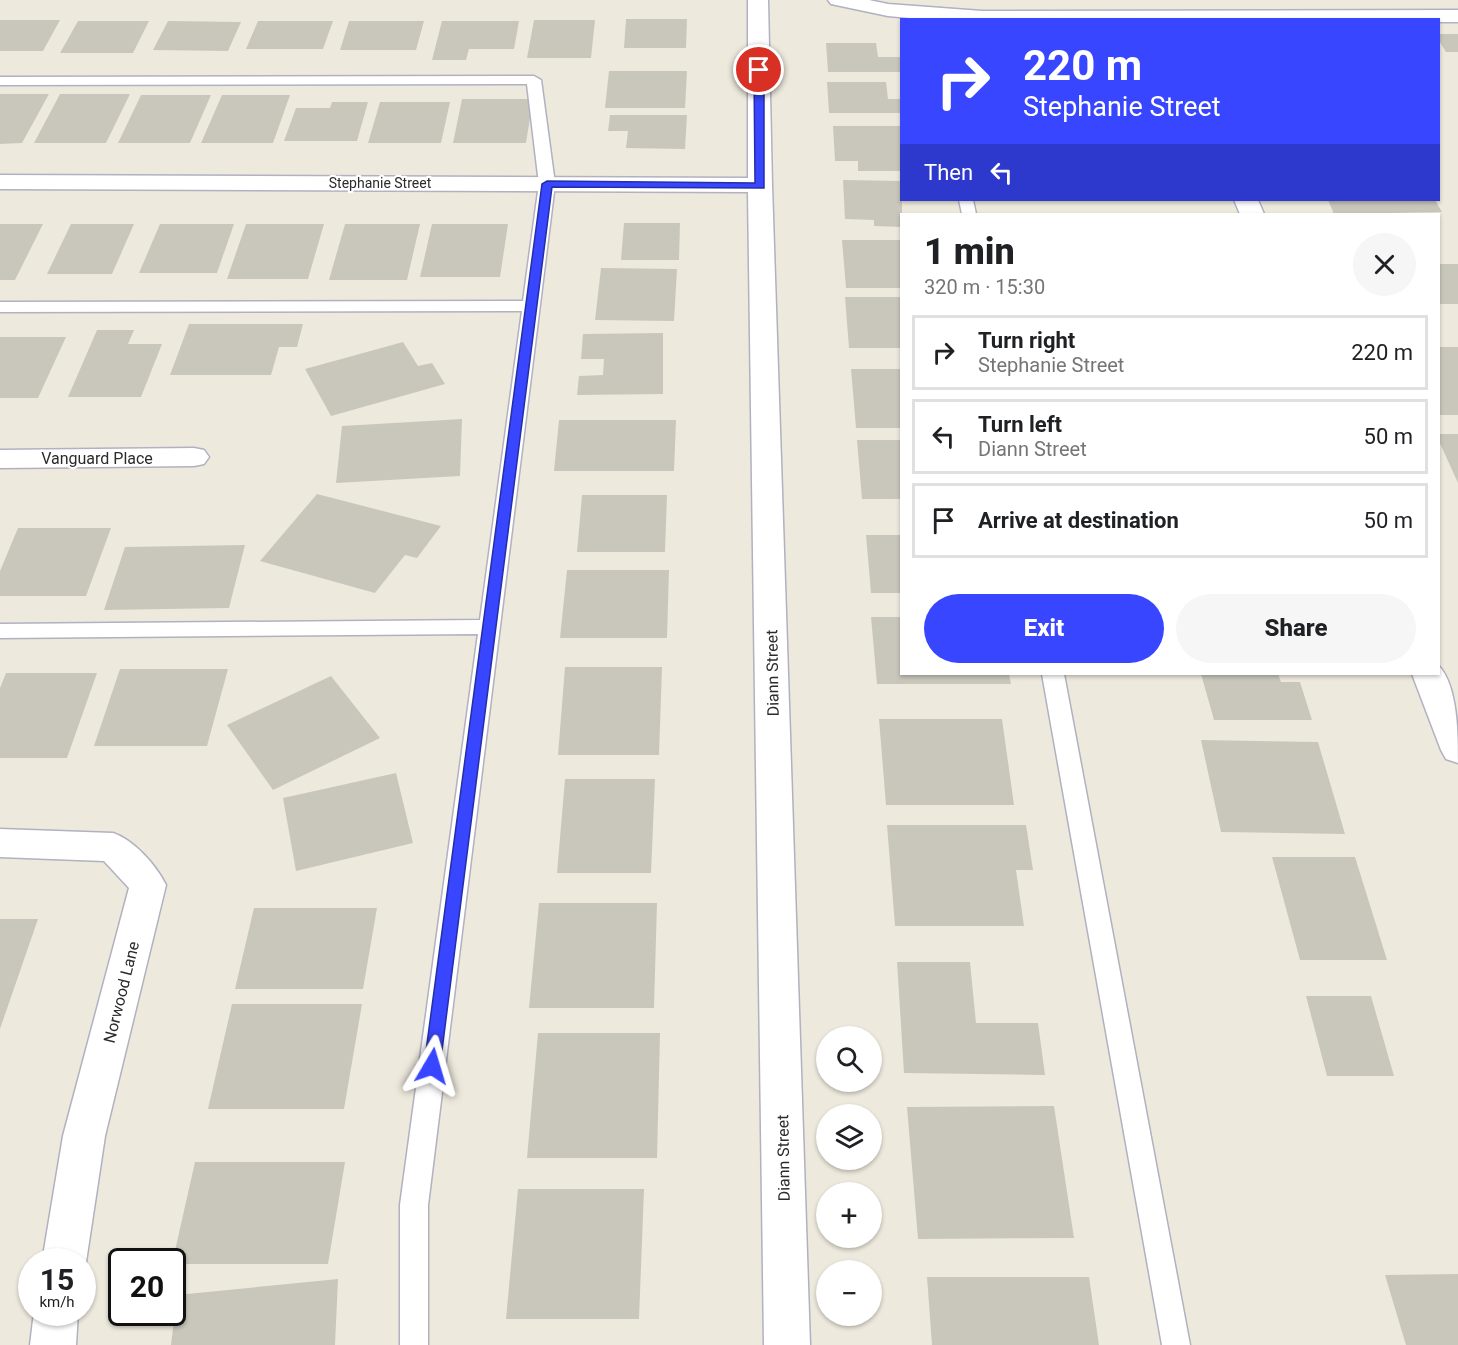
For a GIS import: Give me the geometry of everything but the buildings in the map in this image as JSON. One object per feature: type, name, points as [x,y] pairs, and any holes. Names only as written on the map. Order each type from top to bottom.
[{"type":"street","name":"Diann Street","points":[[759,0],[760,186],[787,1345]]},
{"type":"street","points":[[838,0],[932,17],[1458,16]]},
{"type":"street","name":"Stephanie Street","points":[[0,182],[760,186]]},
{"type":"street","name":"Vanguard Place","points":[[0,459],[194,457]]},
{"type":"street","points":[[1429,675],[1458,750]]},
{"type":"street","name":"Norwood Lane","points":[[0,843],[113,847],[148,885],[84,1136],[66,1248]]},
{"type":"street","points":[[53,1345],[55,1326]]},
{"type":"lane","points":[[0,81],[534,80],[547,184],[414,1205],[414,1345]]},
{"type":"lane","points":[[0,307],[531,306]]},
{"type":"lane","points":[[0,632],[489,627]]},
{"type":"lane","points":[[1053,675],[1176,1345]]},
{"type":"route","points":[[432,1066],[547,184],[760,186],[759,70]]}]
